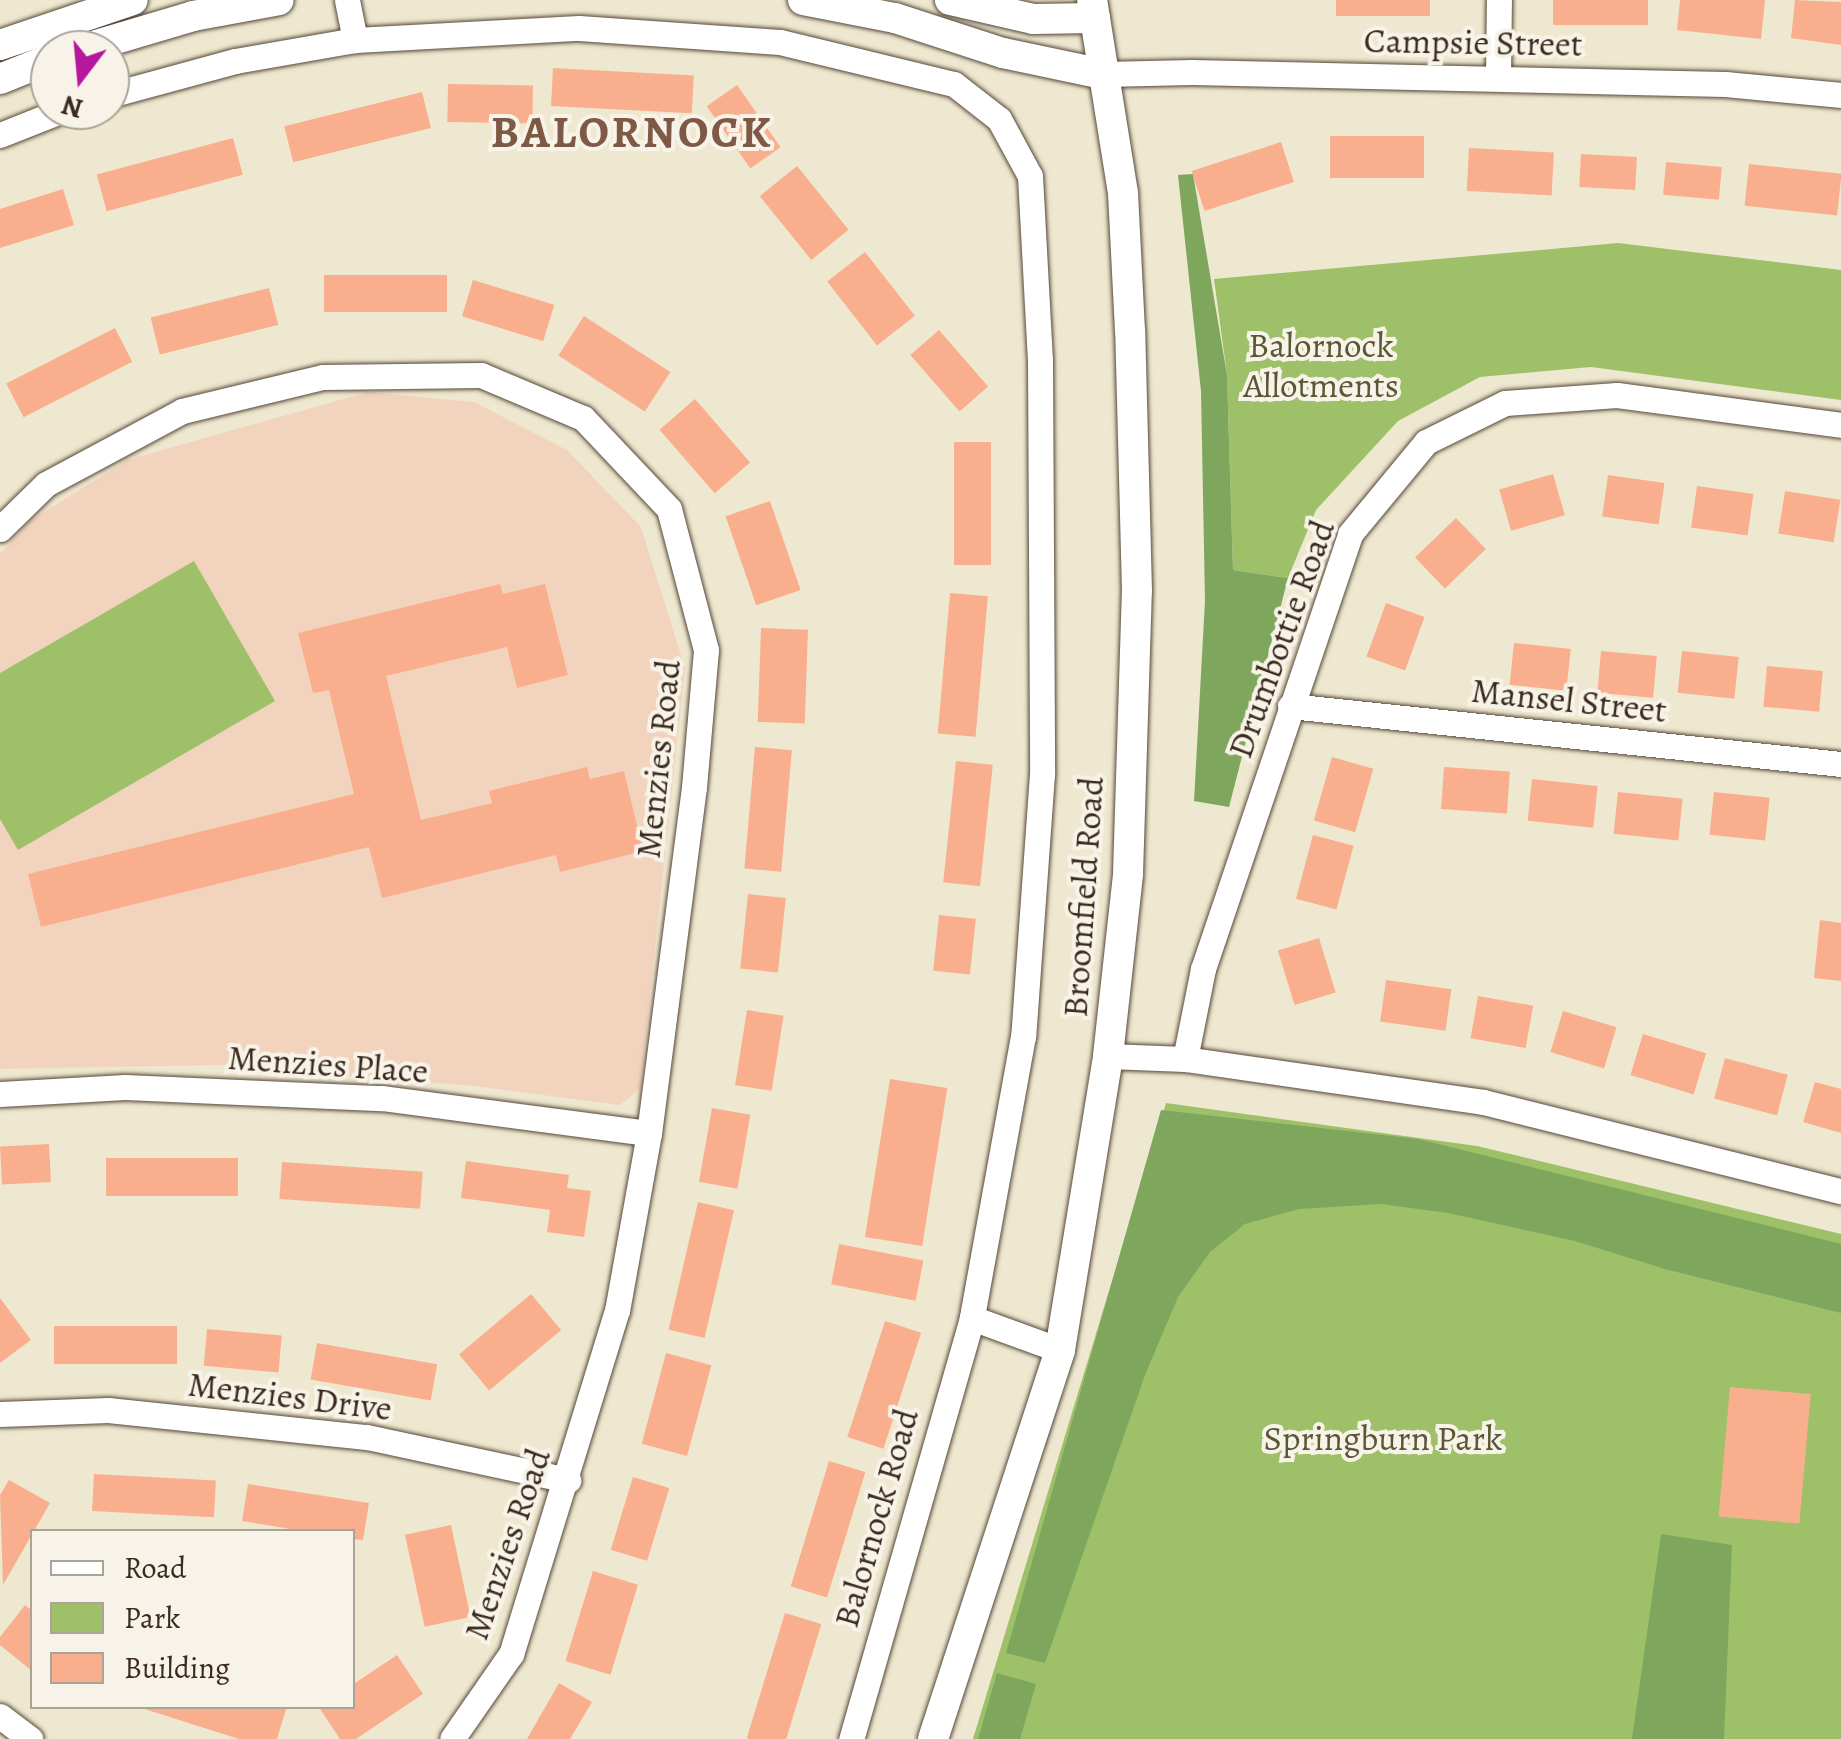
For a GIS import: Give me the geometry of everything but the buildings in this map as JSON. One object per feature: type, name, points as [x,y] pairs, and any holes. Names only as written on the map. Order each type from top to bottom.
[{"type":"street","points":[[0,45],[132,0]]},
{"type":"street","points":[[130,35],[192,16],[279,0]]},
{"type":"street","points":[[130,90],[234,61],[354,40],[346,0]]},
{"type":"street","points":[[803,0],[895,18],[1003,53],[1103,74]]},
{"type":"street","points":[[950,0],[1033,19],[1094,9]]},
{"type":"street","points":[[1498,78],[1499,0]]},
{"type":"street","name":"Broomfield Road","points":[[1094,9],[1123,192],[1137,590],[1128,874],[1108,1056],[1185,1059],[1483,1102],[1841,1191]]},
{"type":"street","name":"Broomfield Road","points":[[354,40],[579,28],[780,42],[954,84],[999,118],[1030,176],[1040,360],[1042,774],[1023,1036]]},
{"type":"street","points":[[0,79],[30,67]]},
{"type":"street","name":"Campsie Street","points":[[1103,74],[1725,84],[1841,95]]},
{"type":"street","points":[[0,136],[30,124]]},
{"type":"street","name":"Menzies Road","points":[[0,529],[46,484],[182,411],[322,377],[481,375],[583,418],[669,509],[706,650],[694,787],[649,1132],[617,1310],[568,1480],[511,1654],[452,1739]]},
{"type":"street","name":"Drumbottie Road","points":[[1185,1059],[1204,969],[1350,534],[1426,442],[1505,403],[1617,395],[1841,425]]},
{"type":"street","name":"Mansel Street","points":[[1290,706],[1841,764]]},
{"type":"street","name":"Balornock Road","points":[[852,1739],[972,1318],[1023,1036]]},
{"type":"street","points":[[933,1739],[1060,1350],[1108,1056]]},
{"type":"street","name":"Menzies Place","points":[[0,1094],[125,1087],[382,1098],[649,1132]]},
{"type":"street","points":[[972,1318],[1060,1350]]},
{"type":"street","name":"Menzies Drive","points":[[0,1414],[108,1410],[367,1437],[568,1480]]},
{"type":"street","points":[[0,1716],[30,1739]]},
{"type":"shaded area","points":[[368,392],[474,402],[567,450],[641,527],[685,668],[640,1089],[620,1105],[474,1086],[218,1065],[0,1069],[0,554],[30,521],[127,460]]},
{"type":"green space","points":[[1193,174],[1227,375],[1233,570],[1288,578],[1229,807],[1194,801],[1205,601],[1201,391],[1178,175]]},
{"type":"green space","name":"Balornock Allotments","points":[[1618,243],[1841,270],[1841,400],[1591,367],[1480,377],[1398,421],[1316,510],[1288,578],[1233,570],[1227,375],[1214,279]]},
{"type":"green space","points":[[194,561],[275,701],[18,850],[0,819],[0,673]]},
{"type":"green space","name":"Springburn Park","points":[[1166,1103],[1477,1146],[1841,1234],[1841,1739],[973,1739]]},
{"type":"green space","points":[[1161,1110],[1418,1139],[1841,1244],[1841,1313],[1665,1269],[1575,1241],[1448,1213],[1381,1204],[1299,1209],[1245,1224],[1210,1252],[1178,1297],[1145,1375],[1045,1663],[1006,1653]]},
{"type":"green space","points":[[1661,1534],[1732,1545],[1724,1739],[1632,1739]]},
{"type":"green space","points":[[997,1673],[1036,1684],[1020,1739],[978,1739]]},
{"type":"district","name":"BALORNOCK","points":[[632,133]]}]
